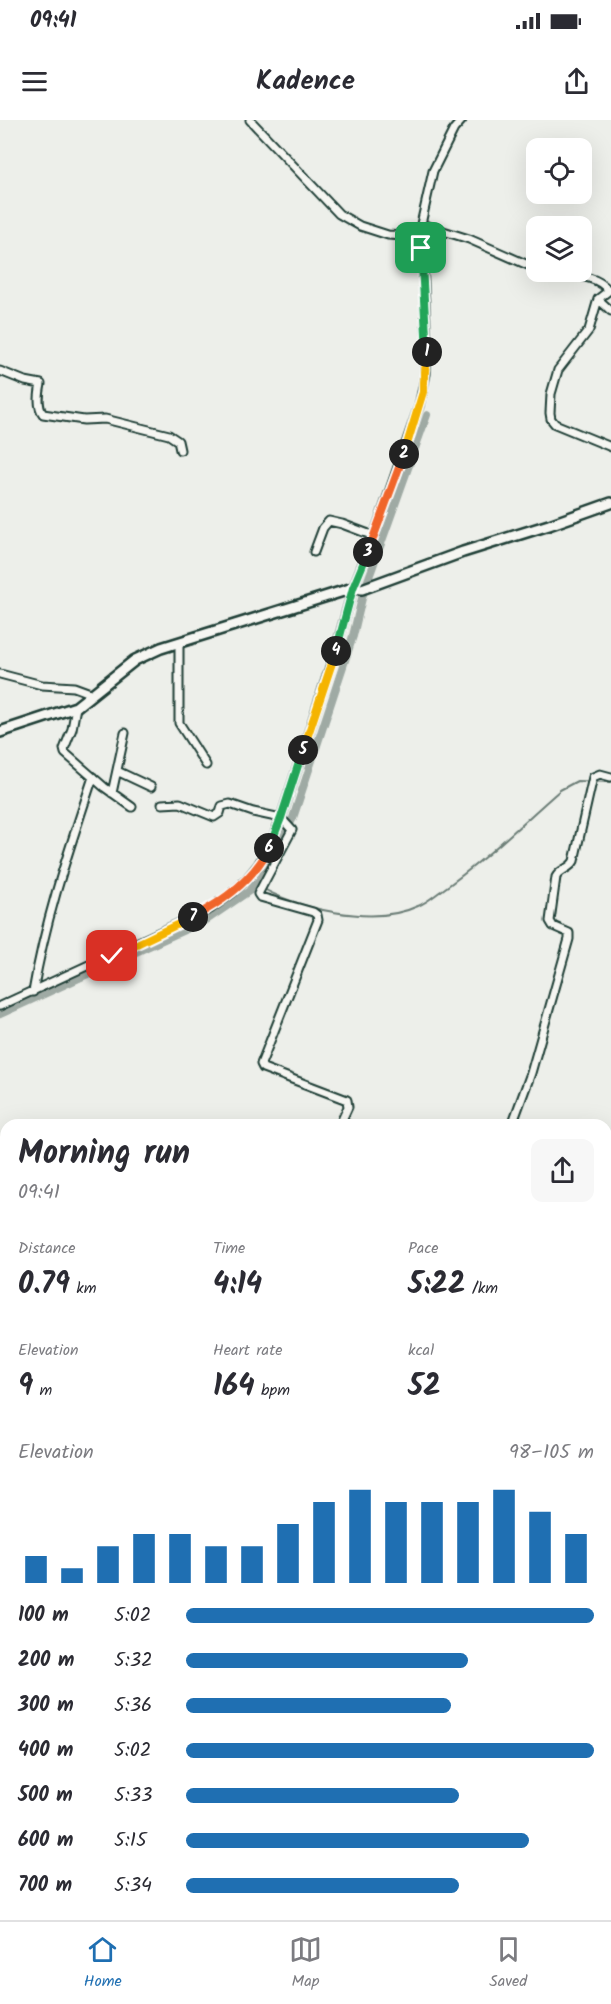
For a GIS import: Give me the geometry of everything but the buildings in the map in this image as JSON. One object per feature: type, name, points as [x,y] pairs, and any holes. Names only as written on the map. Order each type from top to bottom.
[{"type":"main road","points":[[0,732],[76,707],[135,660],[161,648],[361,588],[611,503]]},
{"type":"street","points":[[250,120],[339,214],[360,226],[388,235],[435,227],[526,263]]},
{"type":"street","points":[[0,1006],[176,925],[223,900],[246,880],[258,865],[283,821],[336,651],[361,588],[374,536],[419,406],[426,374],[427,346],[422,229],[433,171],[454,129],[462,120]]},
{"type":"street","points":[[592,278],[609,290],[598,299],[589,330],[558,370],[551,394],[550,413],[555,424],[611,447]]},
{"type":"street","points":[[598,299],[611,311]]},
{"type":"street","points":[[0,371],[25,381],[41,384],[39,395],[40,410],[43,414],[84,420],[105,419],[169,435],[178,441],[180,450]]},
{"type":"street","points":[[314,552],[322,528],[328,521],[374,536]]},
{"type":"street","points":[[179,643],[179,723],[206,765]]},
{"type":"street","points":[[0,674],[42,685],[74,687],[93,694]]},
{"type":"street","points":[[76,707],[72,729],[64,749],[69,758],[132,807]]},
{"type":"street","points":[[112,793],[125,733]]},
{"type":"street","points":[[117,771],[151,787]]},
{"type":"street","points":[[514,1119],[531,1073],[569,939],[569,933],[553,926],[550,921],[556,877],[570,868],[574,861],[592,780],[600,774],[611,777]]},
{"type":"street","points":[[33,992],[37,963],[53,899],[93,777]]},
{"type":"street","points":[[162,804],[180,803],[214,817],[220,813],[222,806],[230,804],[283,821],[292,830],[261,887],[260,897],[313,912],[318,917],[295,981],[263,1056],[262,1065],[294,1081],[347,1100],[348,1107],[342,1119]]},
{"type":"waterway","points":[[0,1014],[208,919],[249,891],[266,870],[293,818],[353,636],[363,594],[427,415]]},
{"type":"waterway","points":[[255,884],[291,901],[335,912],[358,915],[400,912],[424,903],[457,879],[560,790],[577,781],[611,782]]},
{"type":"route","points":[[112,956],[210,909],[223,900],[246,880],[266,854],[271,843],[330,668],[353,588],[374,536],[419,406],[426,374],[427,346],[421,248]]}]
